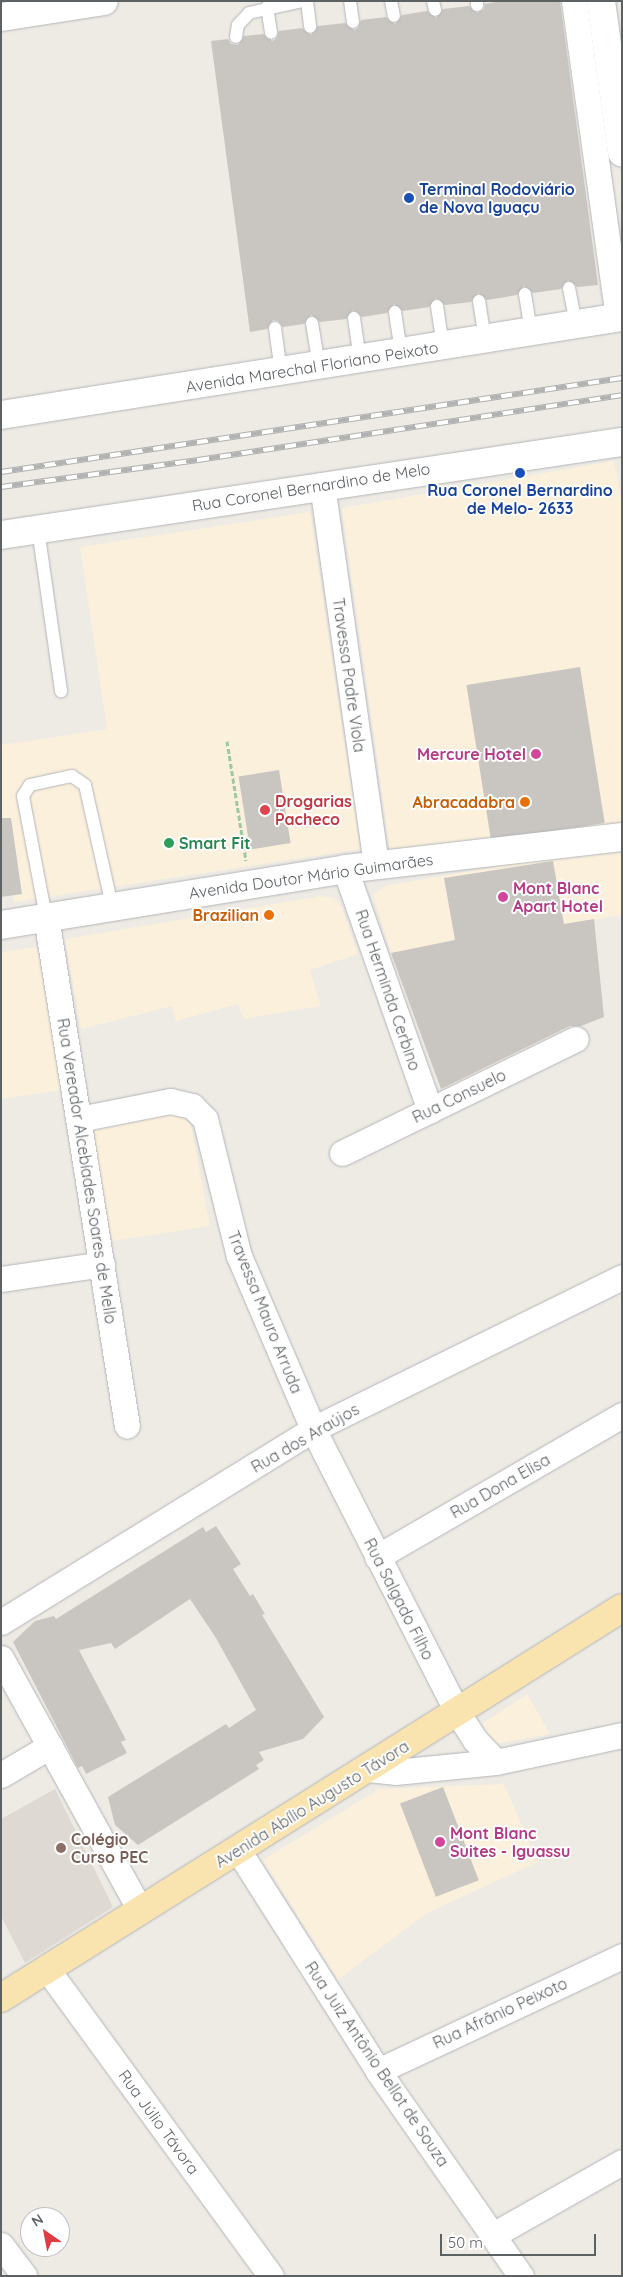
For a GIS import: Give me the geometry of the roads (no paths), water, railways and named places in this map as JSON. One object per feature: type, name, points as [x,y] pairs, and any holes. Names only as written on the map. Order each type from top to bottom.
[{"type":"main road","points":[[1,17],[104,1]]},
{"type":"main road","points":[[601,1],[622,153]]},
{"type":"main road","name":"Avenida Marechal Floriano Peixoto","points":[[1,415],[620,317]]},
{"type":"main road","name":"Rua Coronel Bernardino de Melo","points":[[1,535],[322,485],[622,442]]},
{"type":"main road","name":"Avenida Doutor Mário Guimarães","points":[[1,924],[345,869],[622,837]]},
{"type":"main road","name":"Avenida Abílio Augusto Távora","points":[[1,1998],[622,1608]]},
{"type":"street","points":[[574,1],[620,317]]},
{"type":"street","name":"Travessa Padre Viola","points":[[322,485],[376,865]]},
{"type":"street","name":"Rua Herminda Cerbino","points":[[345,869],[430,1110]]},
{"type":"street","name":"Rua Vereador Alcebíades Soares de Mello","points":[[46,917],[128,1426]]},
{"type":"street","name":"Rua Consuelo","points":[[342,1153],[576,1039]]},
{"type":"street","name":"Travessa Mauro Arruda","points":[[79,1119],[170,1101],[192,1106],[205,1119],[239,1256],[313,1430]]},
{"type":"street","points":[[1,1279],[102,1264]]},
{"type":"street","name":"Rua dos Araújos","points":[[1,1622],[313,1430],[622,1277]]},
{"type":"street","name":"Rua Dona Elisa","points":[[377,1557],[622,1415]]},
{"type":"street","name":"Rua Salgado Filho","points":[[313,1430],[457,1712],[475,1740],[496,1762]]},
{"type":"street","points":[[1,1658],[140,1910]]},
{"type":"street","points":[[367,1769],[395,1772],[496,1762],[622,1735]]},
{"type":"street","points":[[1,1775],[50,1746]]},
{"type":"street","name":"Rua Juiz Antônio Bellot de Souza","points":[[238,1850],[378,2071],[521,2276]]},
{"type":"street","name":"Rua Afrânio Peixoto","points":[[378,2071],[622,1956]]},
{"type":"street","name":"Rua Júlio Távora","points":[[47,1969],[271,2276]]},
{"type":"street","points":[[493,2235],[622,2162]]},
{"type":"street","points":[[1,2245],[24,2276]]},
{"type":"lane","points":[[236,38],[243,18],[267,7],[302,1]]},
{"type":"lane","points":[[306,1],[310,27]]},
{"type":"lane","points":[[350,1],[353,22]]},
{"type":"lane","points":[[391,1],[394,16]]},
{"type":"lane","points":[[267,7],[271,32]]},
{"type":"lane","points":[[570,288],[576,324]]},
{"type":"lane","points":[[525,294],[531,332]]},
{"type":"lane","points":[[479,301],[485,339]]},
{"type":"lane","points":[[437,306],[442,346]]},
{"type":"lane","points":[[396,312],[401,352]]},
{"type":"lane","points":[[354,318],[360,359]]},
{"type":"lane","points":[[312,323],[318,366]]},
{"type":"lane","points":[[275,328],[280,372]]},
{"type":"lane","points":[[38,529],[61,691]]},
{"type":"lane","points":[[46,917],[23,796],[30,785],[72,776],[85,785],[112,906]]},
{"type":"railway","points":[[1,472],[622,378]]},
{"type":"railway","points":[[1,487],[198,460],[622,395]]},
{"type":"place","name":"Terminal Rodoviário de Nova Iguaçu","points":[[409,198]]},
{"type":"place","name":"Rua Coronel Bernardino de Melo- 2633","points":[[520,473]]},
{"type":"place","name":"Mercure Hotel","points":[[536,754]]},
{"type":"place","name":"Abracadabra","points":[[525,802]]},
{"type":"place","name":"Drogarias Pacheco","points":[[265,810]]},
{"type":"place","name":"Smart Fit","points":[[169,843]]},
{"type":"place","name":"Mont Blanc Apart Hotel","points":[[503,897]]},
{"type":"place","name":"Brazilian","points":[[269,915]]},
{"type":"place","name":"Mont Blanc Suites - Iguassu","points":[[440,1842]]},
{"type":"place","name":"Colégio Curso PEC","points":[[61,1848]]}]
